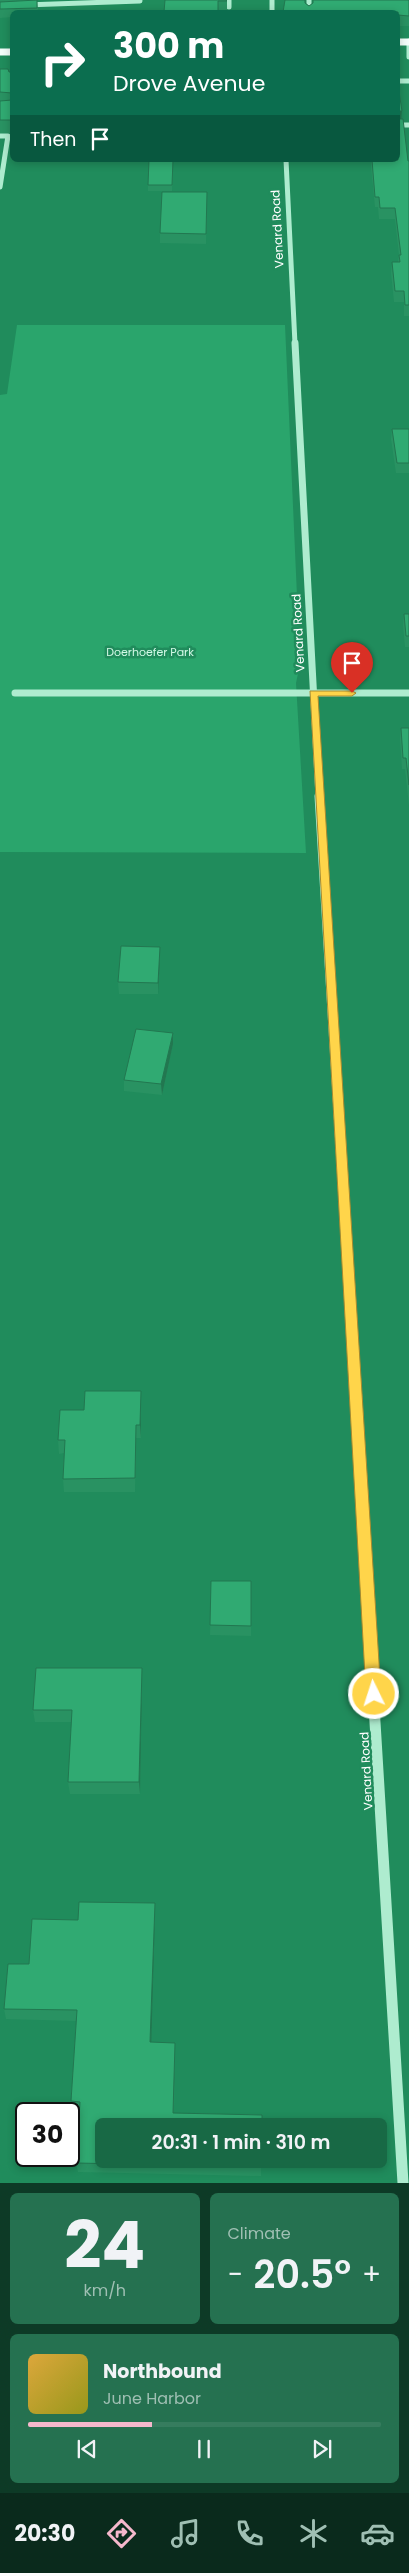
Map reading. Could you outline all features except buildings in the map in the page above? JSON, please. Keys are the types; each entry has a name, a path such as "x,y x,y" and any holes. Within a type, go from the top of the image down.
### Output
{"street":[{"path":"229,0 230,10"},
{"path":"19,6 140,3"},
{"path":"409,42 409,57"},
{"path":"0,136 8,136 2,158 0,187"},
{"name":"Venard Road","path":"286,162 313,693 403,2183"},
{"path":"15,693 409,694"}],"green space":[{"name":"Doerhoefer Park","path":"17,325 285,325 300,664 296,683 306,853 0,852 0,395 7,394"}],"route":[{"path":"352,693 313,693 374,1694"}]}
